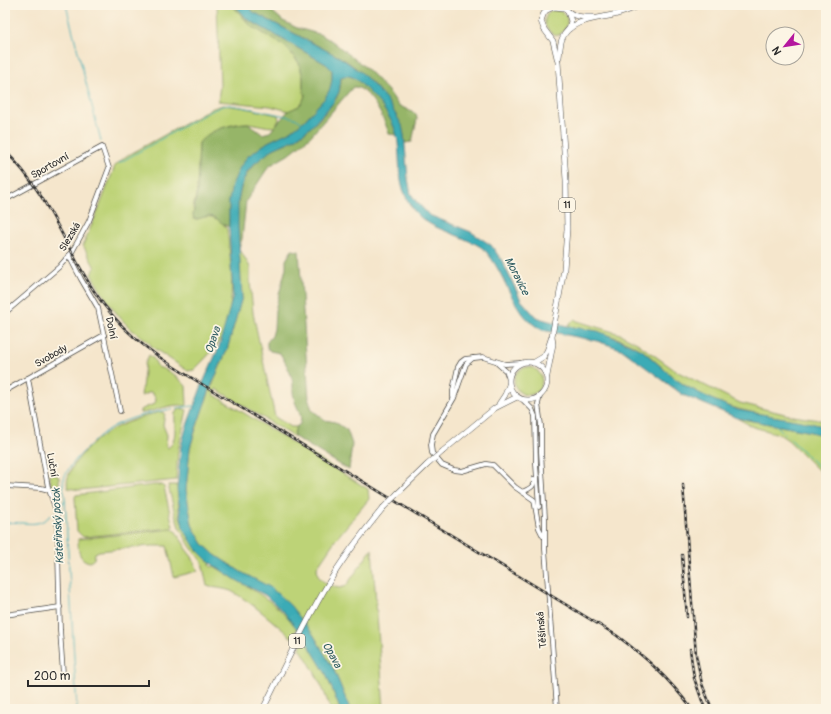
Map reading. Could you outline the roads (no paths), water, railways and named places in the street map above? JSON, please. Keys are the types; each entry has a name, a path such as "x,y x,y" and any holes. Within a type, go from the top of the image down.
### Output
{"main road":[{"path":"549,34 557,38 561,37 581,22 624,12 641,5"},
{"name":"11","path":"533,362 543,357 547,351 552,336 564,269 567,229 566,180 558,62 555,44 541,23 542,15 548,8 554,7 565,8 571,21 567,32 561,41 558,62"},
{"path":"565,8 573,15 581,17 606,17"},
{"name":"11","path":"547,376 553,344 552,336"},
{"path":"517,397 511,390 509,381 512,370 521,363 533,362 542,368 547,376"},
{"name":"Těšínská","path":"540,396 546,388 547,376"},
{"name":"11","path":"496,408 502,400 509,381"},
{"path":"523,400 532,400 540,396"},
{"name":"11","path":"263,709 309,617 334,574 355,543 383,508 426,465 504,402 517,397"},
{"name":"Těšínská","path":"517,397 523,400"}],"street":[{"name":"Sportovní","path":"5,200 102,147"},
{"name":"Slezská","path":"5,313 59,267 69,256 89,221 109,168 102,147"},
{"name":"Dolní","path":"69,256 98,308 120,411"},
{"name":"Svobody","path":"5,391 104,335"},
{"path":"521,363 509,364 483,357 473,358 466,364 454,398 433,434 431,441 432,449 437,460 446,468 458,471 483,465 493,465 514,487 532,498 536,503 539,528 543,536"},
{"path":"494,361 504,368 509,381"},
{"name":"Luční","path":"28,378 49,490 57,513 63,674"},
{"name":"Těšínská","path":"540,396 538,404 541,425 545,549 557,709"},
{"name":"Těšínská","path":"523,400 530,406 534,413 537,492 545,549"},
{"path":"522,492 531,487 535,482 533,438 535,432"},
{"path":"5,486 41,488 49,490"},
{"path":"522,492 543,492"},
{"path":"5,615 60,607"}],"water":[{"path":"235,5 247,5 253,12 341,58 362,73 387,100 402,125 411,194 429,215 471,232 491,245 502,261 521,300 535,316 567,326 598,331 642,350 674,378 711,399 738,410 807,422 826,427 826,436 737,418 683,395 621,349 597,341 542,330 532,323 517,306 501,274 484,249 425,221 411,207 403,190 397,135 391,120 376,99 357,80 348,76 341,77 339,92 333,103 310,128 295,139 273,149 254,164 247,172 241,187 238,201 238,227 242,297 227,350 210,389 190,448 186,490 192,525 203,544 215,555 241,572 270,587 290,605 313,634 334,670 350,709 340,709 326,674 305,639 283,611 265,595 236,580 209,562 196,549 183,528 177,490 181,446 186,428 202,385 219,347 233,296 229,227 229,201 232,185 240,167 247,157 268,142 291,131 304,121 325,98 330,89 332,80 332,70 326,64 247,19"}],"waterway":[{"path":"66,5 101,141"},
{"path":"119,163 205,114 222,106 230,105 253,109 295,118 303,123"},
{"name":"Kateřinský potok","path":"77,709 63,481 69,469 79,456 100,436 114,426 122,422 153,413 175,408 194,406"},
{"path":"776,425 826,474"},
{"name":"Kateřinský potok","path":"59,507 65,500"},
{"path":"5,523 37,523 48,518 54,512"}],"railway":[{"path":"5,151 20,167 43,200 83,273 104,305 124,328 147,348 187,375 616,635 657,669 692,709"},
{"path":"683,485 696,655 702,684 712,709"},
{"path":"682,555 687,617"},
{"path":"690,649 694,678 705,709"}],"water label":[{"name":"Moravice","path":"517,276"},
{"name":"Opava","path":"213,340"},
{"name":"Opava","path":"332,655"}]}
